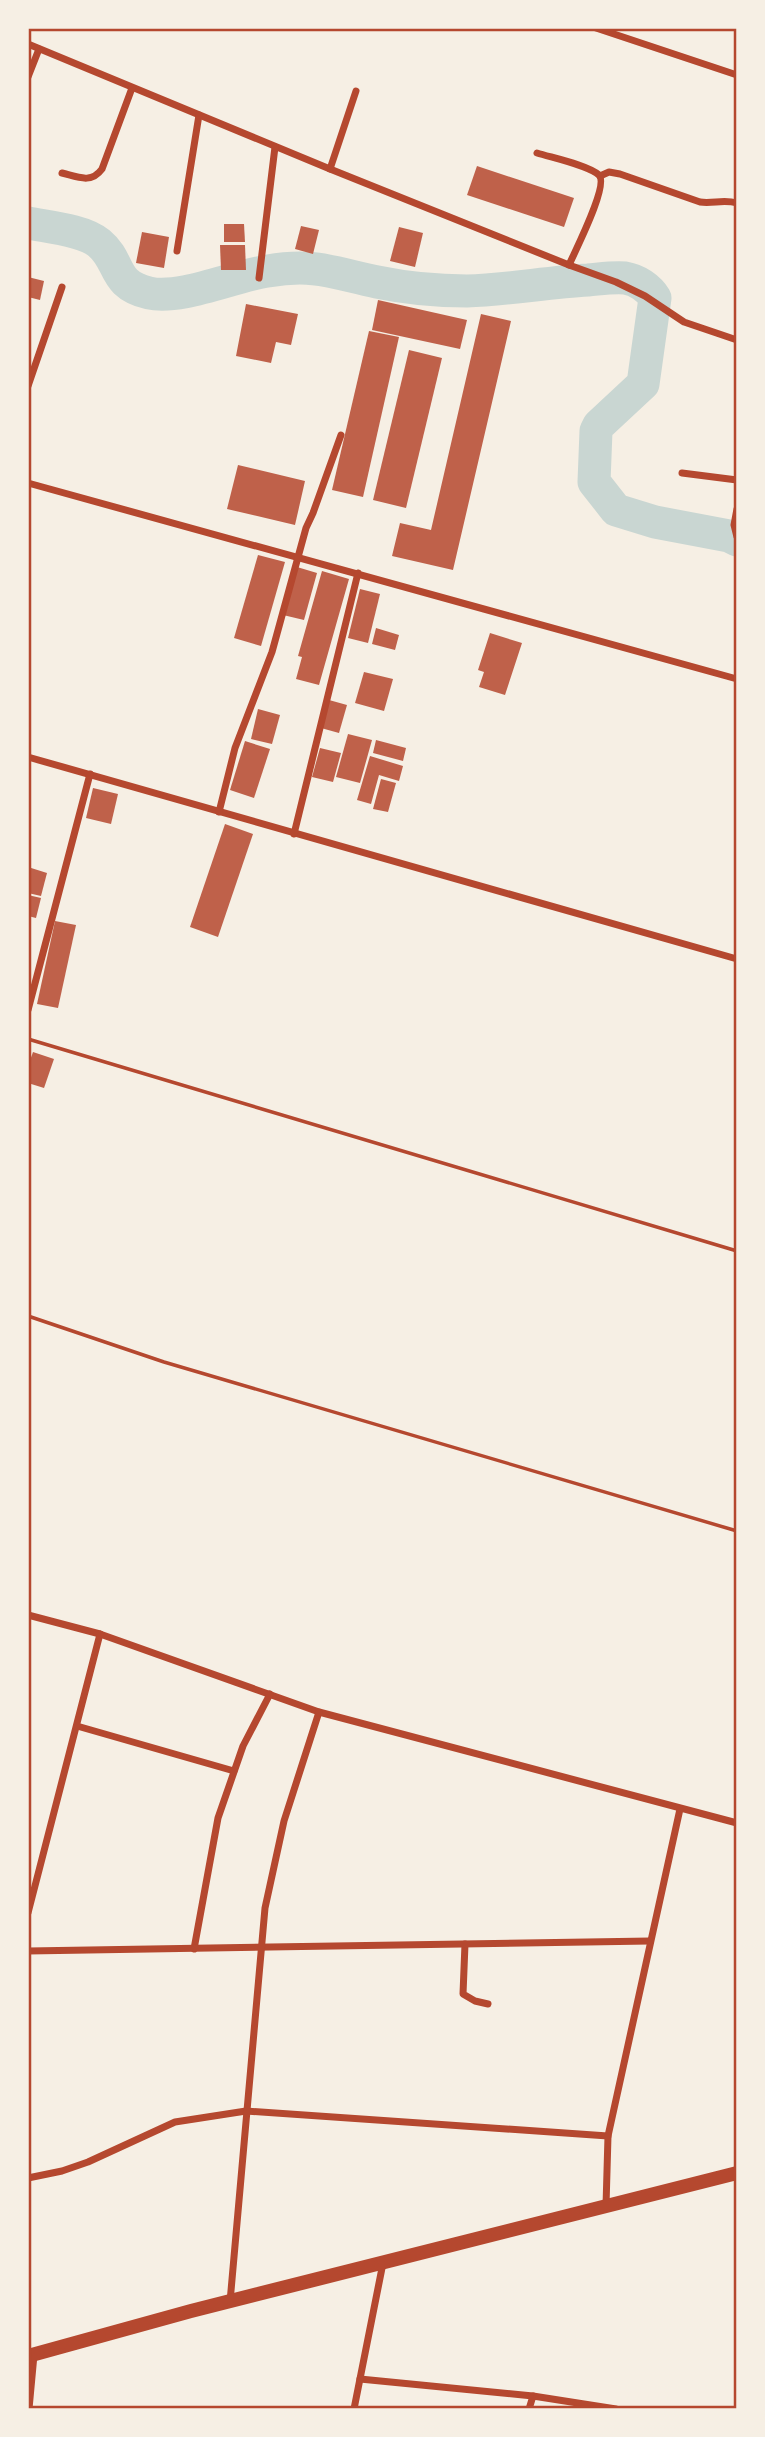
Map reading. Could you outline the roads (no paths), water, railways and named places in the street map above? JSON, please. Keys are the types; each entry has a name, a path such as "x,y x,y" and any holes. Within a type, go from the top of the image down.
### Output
{"main road":[{"path":"31,2355 737,2173"}],"street":[{"path":"596,28 737,75"},
{"path":"28,44 275,147 616,282 645,296 684,322 737,340"},
{"path":"28,78 39,49"},
{"path":"62,173 90,179 97,176 132,88"},
{"path":"330,169 356,90"},
{"path":"177,251 199,115"},
{"path":"259,278 275,147"},
{"path":"537,153 600,176"},
{"path":"600,176 609,172 620,174 706,203 725,199 737,203"},
{"path":"569,265 602,187 600,176"},
{"path":"28,386 62,287"},
{"path":"219,812 235,748 272,652 296,557 341,435"},
{"path":"682,473 737,480"},
{"path":"28,483 735,679"},
{"path":"737,509 734,525 737,537"},
{"path":"294,834 358,573"},
{"path":"28,757 737,959"},
{"path":"28,1010 90,775"},
{"path":"28,1615 100,1634 319,1712 737,1823"},
{"path":"28,1913 100,1634"},
{"path":"194,1949 218,1818 243,1746 270,1694"},
{"path":"230,2302 265,1908 284,1821 319,1712"},
{"path":"77,1726 234,1772"},
{"path":"606,2207 608,2136 680,1809"},
{"path":"28,1951 650,1941"},
{"path":"464,1944 463,1994 488,2004"},
{"path":"28,2178 88,2162 175,2122 246,2110 608,2136"},
{"path":"354,2409 383,2263"},
{"path":"29,2409 31,2355"},
{"path":"360,2379 533,2396 616,2409"},
{"path":"529,2409 533,2396"}],"waterway":[{"path":"28,223 84,235 99,243 128,284 149,293 176,293 268,271 299,268 324,270 399,286 467,291 611,278 634,281 646,288 655,298 643,384 599,425 596,431 594,482 616,510 655,522 729,536 737,540"}]}
